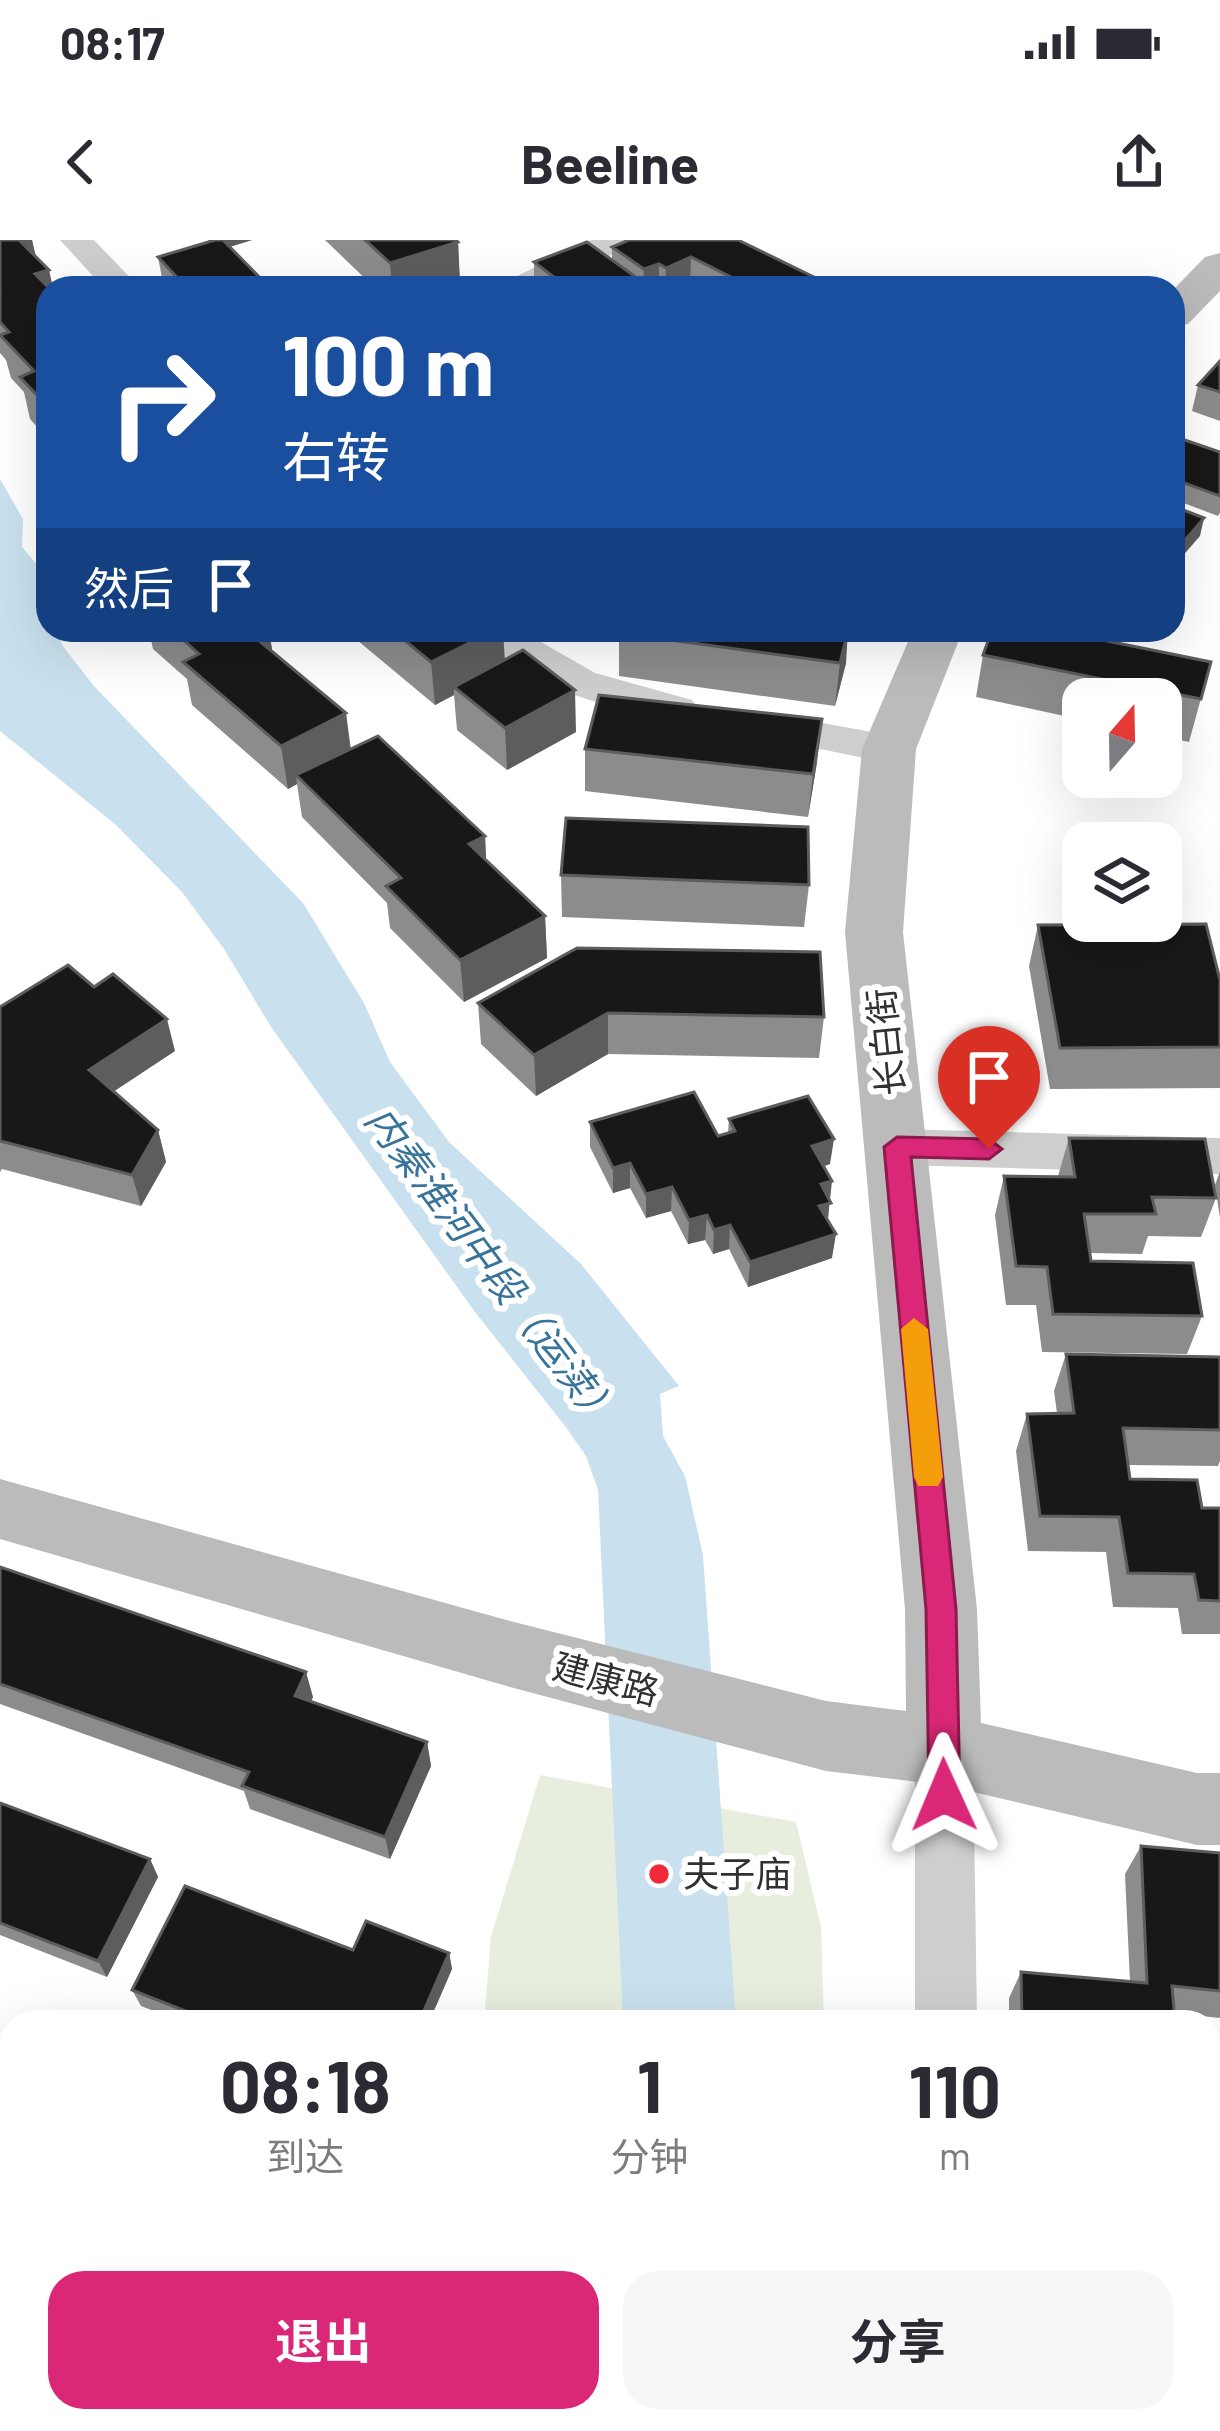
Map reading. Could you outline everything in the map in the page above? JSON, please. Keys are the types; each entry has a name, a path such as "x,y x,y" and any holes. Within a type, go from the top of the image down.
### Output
{"street":[{"path":"76,240 111,276"},
{"path":"543,276 616,240"},
{"path":"1185,302 1220,266"},
{"path":"509,642 529,660 603,694 889,749"},
{"name":"长白街","path":"933,642 889,749 874,932 941,1609 944,1750"},
{"path":"897,1147 1220,1156"},
{"name":"建康路","path":"0,1509 510,1654 826,1736 944,1750 1197,1809 1220,1809"},
{"path":"944,1750 946,2010"}],"green space":[{"name":"夫子庙","path":"540,1775 796,1822 821,1927 824,2010 485,2010 491,1937"}],"water":[{"name":"内秦淮河中段（运渎）","path":"0,479 23,519 22,547 36,564 36,642 61,642 93,685 303,903 364,1003 390,1062 449,1142 581,1264 679,1386 660,1394 663,1436 685,1476 703,1555 735,2010 622,2010 598,1490 586,1456 475,1312 271,1027 224,949 182,892 116,825 0,731"}],"building":[{"path":"0,240 19,240 49,270 35,274 36,394 20,377 34,371 0,335 9,332 0,322"},
{"path":"223,240 258,276 176,276 158,257"},
{"path":"365,240 456,240 458,242 390,263"},
{"path":"629,240 738,240 812,276 729,276 691,257 666,268 659,264 644,269 612,247"},
{"path":"587,242 634,276 552,276 534,262"},
{"path":"1220,361 1220,392 1198,385"},
{"path":"1185,440 1220,452 1220,496 1185,483"},
{"path":"1185,511 1204,518 1185,540"},
{"path":"186,642 261,642 346,713 281,746 183,662 199,654"},
{"path":"407,642 471,642 431,662"},
{"path":"685,642 845,642 840,663"},
{"path":"988,642 1112,642 1211,662 1201,699 1182,695 1182,678 1097,678 983,655"},
{"path":"523,650 575,690 505,728 454,687"},
{"path":"599,695 822,719 813,774 585,749"},
{"path":"378,736 485,836 469,844 545,916 460,960 386,886 401,878 296,775"},
{"path":"566,818 808,827 809,885 561,875"},
{"path":"1182,924 1206,924 1220,980 1220,1047 1060,1048 1038,925 1062,925 1062,942 1182,942"},
{"path":"577,948 820,952 824,1017 608,1013 534,1055 478,1003"},
{"path":"68,965 94,987 113,974 167,1019 89,1070 158,1130 132,1175 0,1141 0,1007"},
{"path":"694,1092 718,1136 735,1131 729,1119 808,1096 834,1139 812,1146 832,1181 821,1184 831,1203 819,1206 836,1234 750,1262 730,1225 714,1230 707,1215 689,1220 672,1187 646,1194 630,1163 613,1168 590,1122"},
{"path":"1069,1138 1205,1139 1216,1198 1152,1197 1156,1214 1084,1214 1091,1261 1193,1263 1202,1316 1053,1314 1047,1267 1016,1266 1004,1176 1075,1177"},
{"path":"1066,1354 1220,1357 1220,1430 1123,1428 1130,1479 1197,1480 1202,1508 1220,1508 1220,1601 1199,1600 1194,1574 1128,1573 1119,1517 1040,1516 1027,1414 1074,1413"},
{"path":"0,1567 306,1672 295,1696 427,1742 385,1837 242,1786 249,1772 0,1684"},
{"path":"0,1803 150,1859 98,1961 0,1923"},
{"path":"1141,1846 1220,1853 1220,1991 1172,1986 1174,2010 1022,2010 1021,1972 1147,1983"},
{"path":"185,1886 353,1950 366,1921 449,1953 424,2010 183,2010 132,1990"}],"slow traffic":[{"path":"914,1329 928,1477"}],"place":[{"name":"夫子庙","path":"659,1874"}],"route":[{"path":"944,1795 941,1609 897,1147 989,1149"}]}
